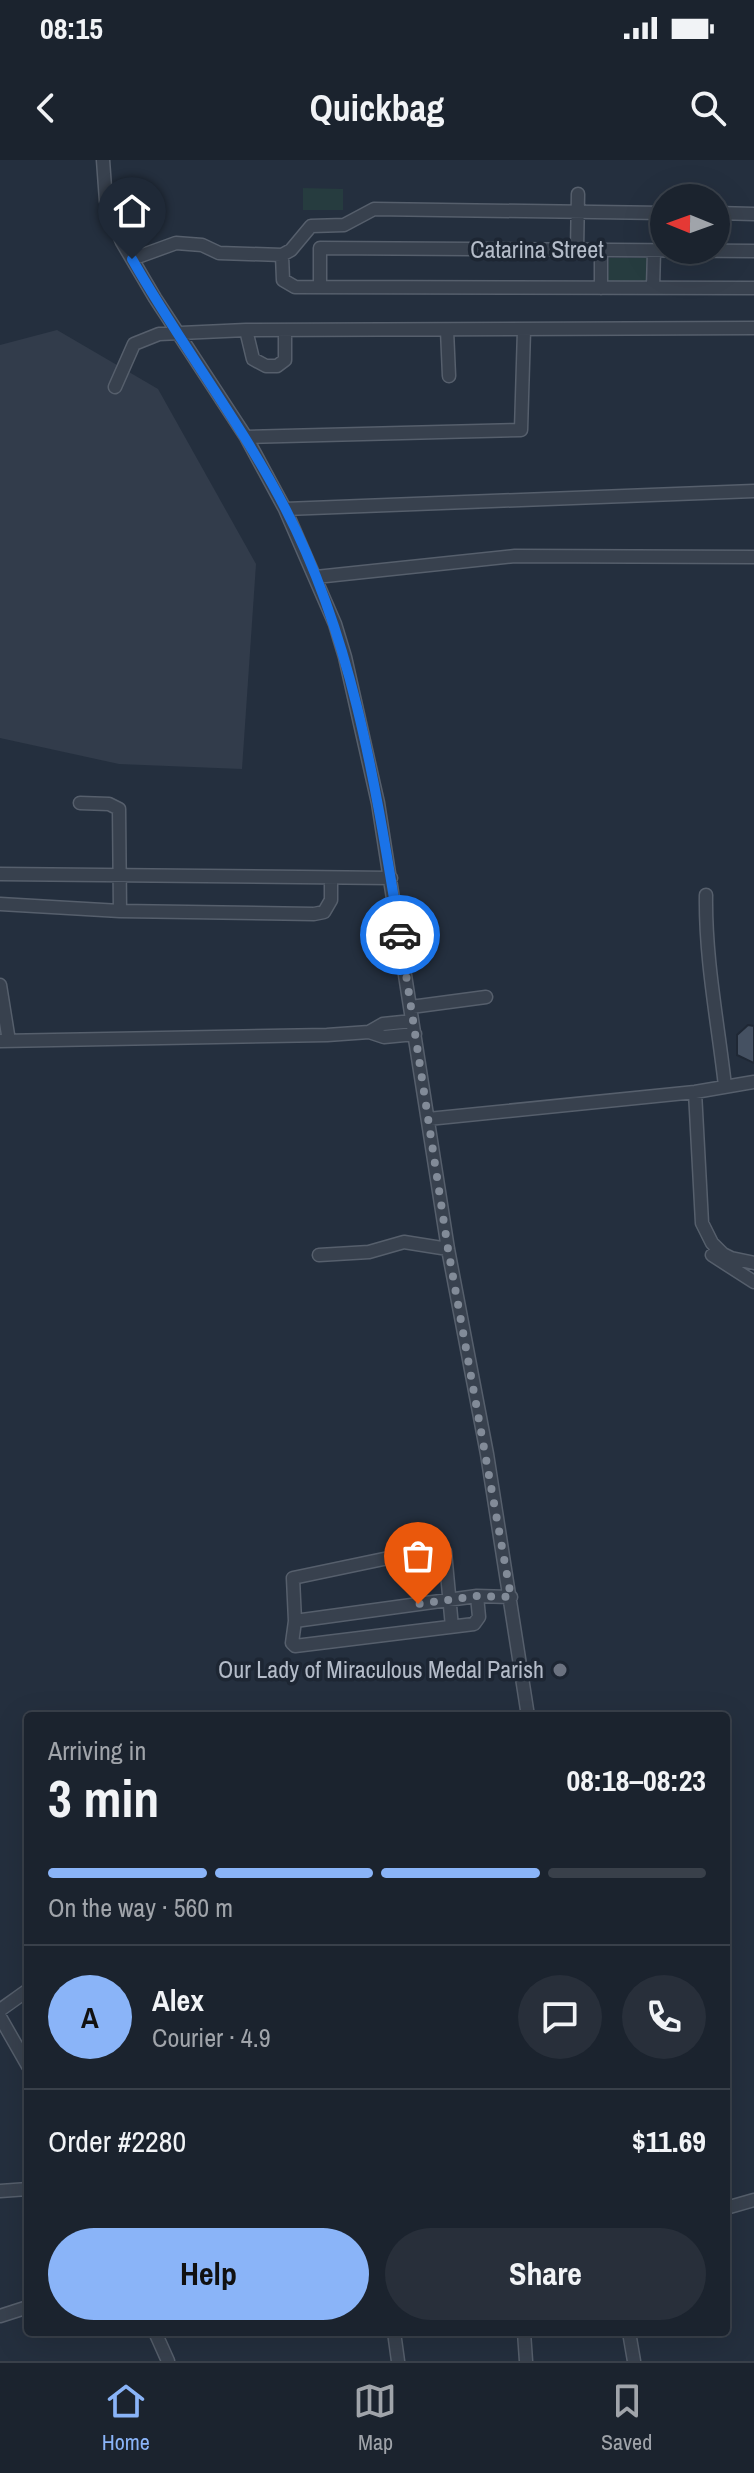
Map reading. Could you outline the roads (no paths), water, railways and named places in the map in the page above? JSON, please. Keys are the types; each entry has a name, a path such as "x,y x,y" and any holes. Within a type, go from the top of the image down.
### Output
{"street":[{"path":"103,160 106,201 122,242 246,437 285,509 335,624 363,731 391,878 448,1249 511,1597 527,1712"},
{"path":"577,250 578,194"},
{"path":"132,259 176,243 202,245 216,253 282,255 291,250 311,226 344,225 374,209 650,213"},
{"path":"730,213 754,214"},
{"name":"Catarina Street","path":"320,287 320,248 650,251"},
{"path":"601,250 601,288"},
{"name":"Catarina Street","path":"730,251 754,251"},
{"path":"282,255 282,275 287,284 320,287 754,288"},
{"path":"653,288 654,264"},
{"path":"115,387 134,344 159,334 246,330 754,328"},
{"path":"246,330 253,359 266,366 277,366 285,360 285,330"},
{"path":"447,330 449,376"},
{"path":"246,437 521,430 524,330"},
{"path":"285,509 754,491"},
{"path":"316,577 515,556 754,557"},
{"path":"80,803 109,804 119,809 120,911"},
{"path":"0,874 391,878"},
{"path":"0,904 262,915 324,912 331,900 331,879"},
{"path":"706,895 705,944 713,983 725,1086"},
{"path":"0,985 4,1041 226,1038 369,1032 383,1024 414,1028"},
{"path":"411,1007 486,997"},
{"path":"428,1119 695,1092 754,1082"},
{"path":"695,1092 702,1223 712,1243 723,1254 754,1263"},
{"path":"319,1255 369,1252 404,1242 448,1249"},
{"path":"712,1255 754,1282"},
{"path":"452,1627 445,1552 439,1547 296,1575 293,1580 295,1621 292,1643 295,1646 452,1627 478,1622 477,1596"},
{"path":"295,1621 477,1596 511,1597"},
{"path":"0,2010 24,1993"},
{"path":"0,2017 24,2059"},
{"path":"0,2191 24,2189"},
{"path":"730,2207 754,2200"},
{"path":"0,2316 24,2308"},
{"path":"157,2336 168,2361"},
{"path":"395,2336 398,2361"},
{"path":"524,2336 526,2361"},
{"path":"630,2336 634,2361"}],"place":[{"name":"Our Lady of Miraculous Medal Parish","path":"560,1670"}]}
